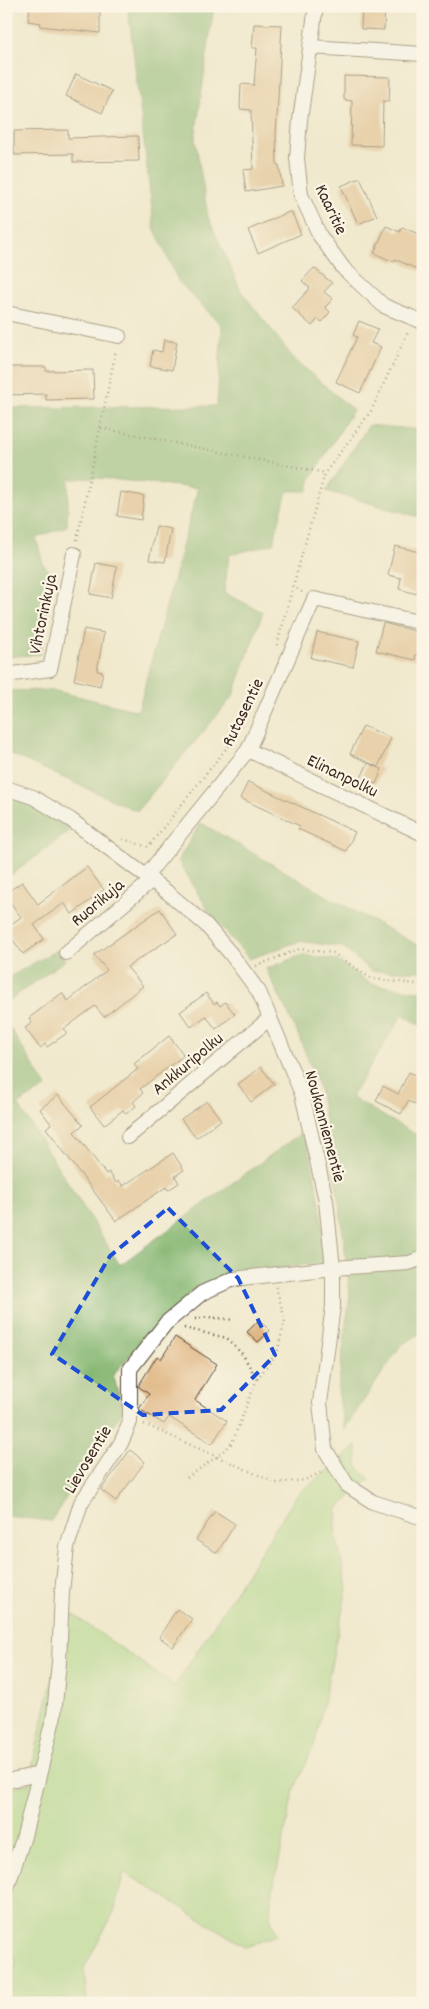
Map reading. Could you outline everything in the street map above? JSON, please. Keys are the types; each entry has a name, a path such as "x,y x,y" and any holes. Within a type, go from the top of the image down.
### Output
{"street":[{"name":"Kaaritie","path":"316,6 297,158 301,195 320,236 344,269 384,306 418,321"},
{"path":"310,47 423,54"},
{"path":"6,313 119,336"},
{"name":"Vihtorinkuja","path":"6,675 50,669 74,554"},
{"path":"314,599 423,623"},
{"name":"Rutasentie","path":"149,878 248,750 314,599"},
{"name":"Elinanpolku","path":"248,750 423,834"},
{"name":"Noukanniementie","path":"6,788 33,797 71,820 149,878 206,925 259,992 302,1094 326,1201 333,1268 332,1306 320,1403 325,1449 346,1485 373,1502 423,1518"},
{"name":"Ruorikuja","path":"66,953 149,878"},
{"name":"Ankkuripolku","path":"128,1137 270,1018"},
{"name":"Lievosentie","path":"6,1891 24,1836 54,1715 59,1662 62,1592 67,1547 81,1503 121,1444 130,1422 130,1369 166,1323 202,1293 233,1279 333,1268 409,1263 423,1258"},
{"path":"6,1781 39,1774"}],"path":[{"path":"275,651 325,474 371,411 418,321"},
{"path":"74,554 119,336"},
{"path":"101,428 325,474"},
{"path":"293,586 314,599"},
{"path":"121,839 148,847 233,740 246,716"},
{"path":"243,971 300,949 334,953 372,978 416,984 423,982"},
{"path":"185,1479 232,1444 257,1380 277,1353 284,1320 272,1275"},
{"path":"191,1320 208,1317 234,1320"},
{"path":"166,1323 227,1338 243,1355 257,1380"},
{"path":"130,1422 148,1424 276,1483 305,1480 335,1466"}],"highlighted area":[{"path":"168,1208 238,1278 275,1355 221,1410 143,1415 52,1354 110,1256"}],"green space":[{"path":"128,6 214,6 195,138 208,217 241,291 294,359 353,410 311,478 308,491 287,491 273,544 229,555 224,593 263,612 233,696 137,811 6,752 6,691 52,690 138,711 198,488 99,478 69,479 67,526 36,538 43,564 54,575 40,654 6,657 6,408 217,406 222,326 178,281 154,227"},
{"path":"240,6 308,6 308,10"},
{"path":"369,425 423,430 423,518 326,491"},
{"path":"6,795 41,808 71,830 6,879"},
{"path":"201,823 334,900 423,948 423,971 371,971 342,947 300,941 249,959 210,913 178,860"},
{"path":"57,950 65,960 6,1003 6,979"},
{"path":"302,955 336,960 371,984 417,991 423,989 423,1027 403,1014 351,1097 423,1139 423,1332 401,1345 344,1430 338,1390 350,1294 339,1200 319,1088 298,1034 266,969"},
{"path":"6,1022 47,1087 18,1104 120,1265 305,1130 320,1203 327,1262 231,1275 161,1319 113,1375 123,1410 51,1521 6,1516"},
{"path":"357,1446 357,1466 370,1479 338,1508 335,1530 347,1588 315,1743 294,1790 271,1898 270,1916 277,1935 246,1947 124,1872 114,1912 84,1968 87,2003 8,2003 16,1962 6,1943 6,1787 28,1784 68,1611 175,1686 297,1495"}],"building":[{"path":"30,6 59,6 100,12 100,33 40,26 41,23 28,21"},
{"path":"362,6 385,6 384,30 361,29"},
{"path":"254,24 282,25 276,135 277,165 279,165 282,186 246,192 243,170 253,169 251,110 240,109 241,84 254,85 257,48 252,48"},
{"path":"76,74 112,91 102,113 66,96"},
{"path":"344,76 390,77 389,101 383,101 382,146 351,145 352,101 344,100"},
{"path":"68,130 68,138 138,136 139,161 73,162 73,154 14,155 14,131"},
{"path":"360,178 377,216 358,224 341,186"},
{"path":"291,211 301,234 258,253 248,230"},
{"path":"386,226 400,232 402,227 423,236 423,272 395,259 394,262 374,253"},
{"path":"314,268 332,283 324,292 333,299 325,307 330,312 322,322 318,319 312,326 292,308 310,288 302,281"},
{"path":"359,321 378,329 371,343 381,347 360,393 336,382 357,337 353,335"},
{"path":"164,340 177,342 172,370 150,366 153,350 162,352"},
{"path":"6,367 46,367 46,371 93,370 94,399 46,400 46,394 6,395"},
{"path":"121,492 144,496 141,520 117,516"},
{"path":"156,526 171,529 165,562 149,560"},
{"path":"395,546 423,553 423,582 420,582 417,594 399,589 401,578 388,575"},
{"path":"96,563 117,567 111,598 90,594"},
{"path":"383,623 423,633 423,655 416,654 415,660 376,651"},
{"path":"84,629 104,633 97,671 103,672 100,686 74,680"},
{"path":"317,632 359,641 353,667 311,658"},
{"path":"363,726 391,738 378,767 350,754"},
{"path":"368,763 382,769 376,784 361,778"},
{"path":"248,782 355,832 346,851 298,829 300,826 240,798"},
{"path":"87,867 104,890 72,914 64,903 34,925 44,939 23,954 6,930 6,928 21,917 6,897 6,893 22,882 38,904"},
{"path":"160,909 177,934 127,967 143,986 104,1017 95,1006 64,1029 67,1033 47,1047 45,1044 40,1048 25,1028 32,1023 29,1018 62,993 68,1001 107,970 94,955"},
{"path":"206,993 214,1004 217,1002 220,1006 225,1002 235,1014 216,1029 206,1016 191,1027 180,1012"},
{"path":"169,1036 184,1055 140,1089 143,1093 133,1102 136,1106 126,1114 123,1110 104,1125 90,1107 138,1069 134,1064"},
{"path":"261,1067 274,1084 251,1102 238,1084"},
{"path":"409,1072 423,1079 423,1093 417,1105 408,1101 401,1114 376,1101 383,1086 398,1094"},
{"path":"58,1095 83,1125 74,1132 106,1174 109,1172 116,1183 119,1181 123,1186 173,1153 184,1170 175,1176 179,1183 168,1190 166,1187 116,1221 46,1128 51,1124 40,1109"},
{"path":"207,1101 221,1120 196,1138 181,1119"},
{"path":"259,1320 270,1331 258,1342 247,1332"},
{"path":"175,1337 217,1364 195,1400 227,1421 212,1444 169,1417 164,1424 139,1409 149,1394 139,1385 157,1356 161,1359"},
{"path":"130,1450 145,1462 116,1501 101,1490"},
{"path":"215,1511 235,1524 217,1553 196,1540"},
{"path":"177,1609 192,1619 173,1647 159,1637"}]}
